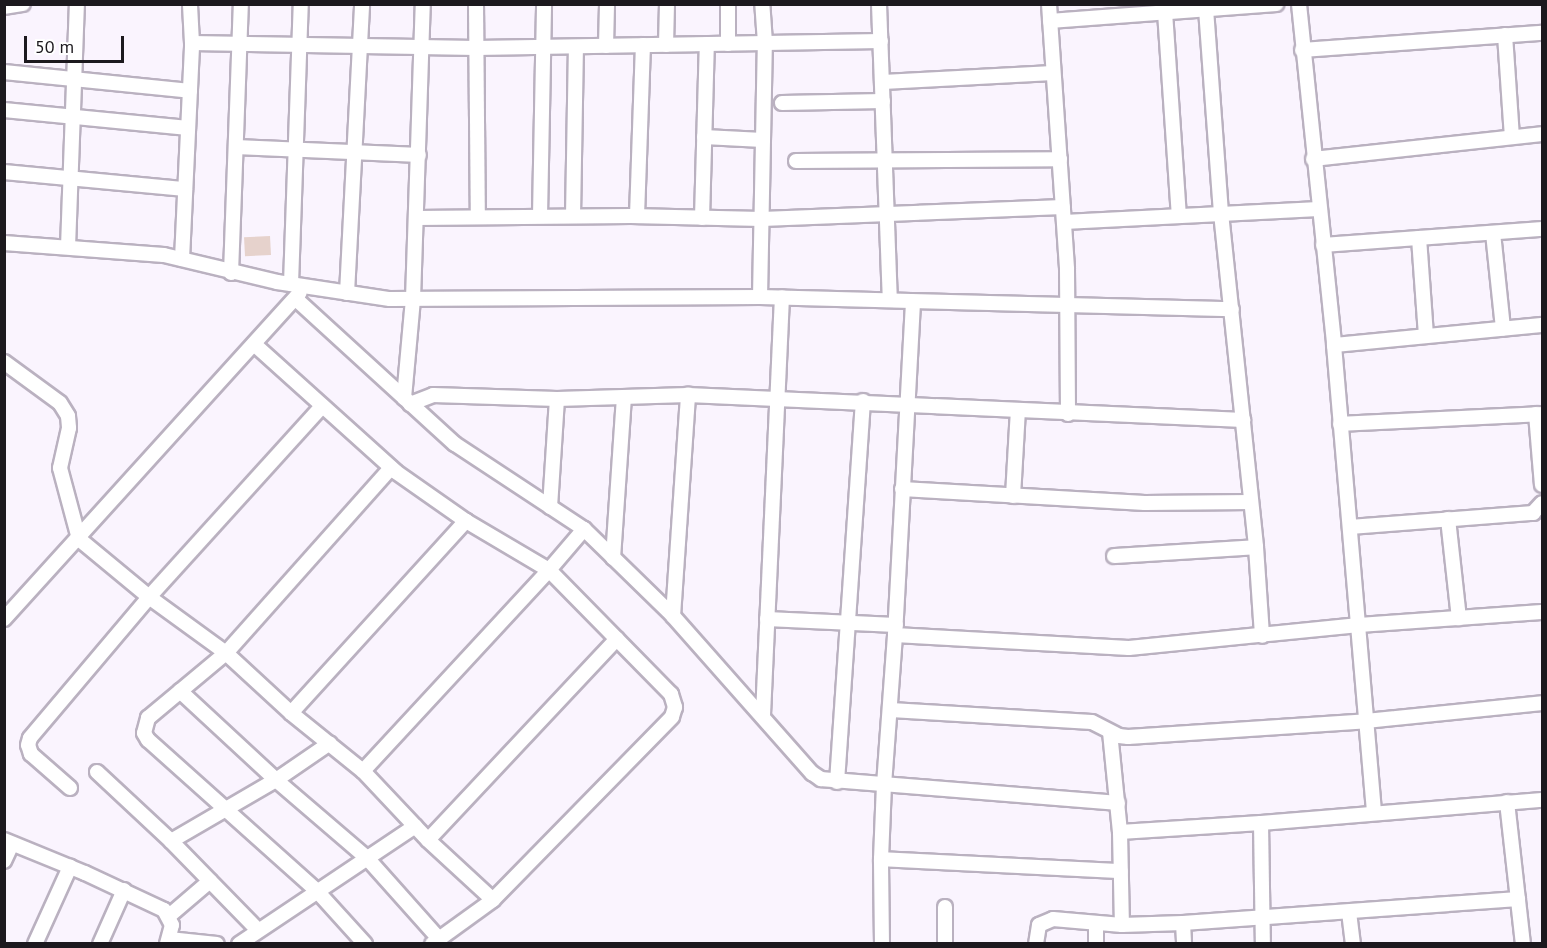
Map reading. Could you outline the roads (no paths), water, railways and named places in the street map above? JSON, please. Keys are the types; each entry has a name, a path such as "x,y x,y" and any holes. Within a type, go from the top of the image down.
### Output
{"street":[{"path":"4,7 23,4"},
{"path":"68,247 72,178 73,79 78,4"},
{"path":"182,259 192,43 190,4"},
{"path":"231,273 241,4"},
{"path":"4,619 296,299 298,285 297,148 301,45 300,4"},
{"path":"347,293 362,4"},
{"path":"407,401 419,155 423,4"},
{"path":"476,4 478,216"},
{"path":"540,216 544,4"},
{"path":"606,46 607,4"},
{"path":"666,45 667,4"},
{"path":"728,44 729,4"},
{"path":"760,297 765,43 762,4"},
{"path":"879,4 890,299"},
{"path":"1049,4 1064,222 1068,414"},
{"path":"1050,21 1276,4"},
{"path":"1299,4 1318,209 1334,345 1374,812"},
{"path":"1206,9 1221,213 1256,548 1262,636"},
{"path":"1165,12 1179,215"},
{"path":"1302,50 1542,33"},
{"path":"1505,35 1512,137"},
{"path":"192,43 476,48 881,42"},
{"path":"702,218 707,44"},
{"path":"637,216 643,45"},
{"path":"573,216 576,47"},
{"path":"4,72 190,91"},
{"path":"883,82 1053,73"},
{"path":"782,103 883,100"},
{"path":"4,110 188,128"},
{"path":"1313,159 1542,134"},
{"path":"704,137 763,140"},
{"path":"237,147 354,150 419,155"},
{"path":"796,161 1060,159"},
{"path":"4,172 185,189"},
{"path":"416,218 637,216 762,219 888,216 1063,207"},
{"path":"1064,222 1318,209"},
{"path":"1323,245 1542,229"},
{"path":"1493,232 1503,328"},
{"path":"1419,238 1426,335"},
{"path":"4,243 164,255 231,273 390,299 782,297 1232,309"},
{"path":"763,715 782,297"},
{"path":"296,299 455,444 584,529 673,616 812,773 821,779 1118,803"},
{"path":"882,944 881,859 884,784 896,630 913,301"},
{"path":"1334,345 1542,325"},
{"path":"180,691 276,780 367,858 436,942 493,900 672,717 675,707 671,694 549,570 466,521 391,468 254,344"},
{"path":"4,362 60,403 68,416 69,428 60,468 79,539 149,597 226,653 291,713 363,771 428,840 493,900"},
{"path":"407,401 433,395 557,399 688,395 863,401 1068,414 1243,420"},
{"path":"673,616 688,395"},
{"path":"613,558 624,397"},
{"path":"550,507 557,399"},
{"path":"837,782 846,623 863,401"},
{"path":"70,788 31,754 28,745 30,738 149,597 322,406"},
{"path":"1013,496 1018,411"},
{"path":"1341,424 1539,414 1542,484"},
{"path":"365,944 316,890 148,741 144,733 148,718 226,653 391,468"},
{"path":"902,489 1145,503 1251,502"},
{"path":"1350,527 1533,513 1542,503"},
{"path":"1448,519 1459,618"},
{"path":"291,713 466,521"},
{"path":"363,771 549,570 584,529"},
{"path":"1114,556 1256,548"},
{"path":"768,619 846,623 896,630 1129,648 1359,625 1542,612"},
{"path":"428,840 617,639"},
{"path":"891,710 1092,722 1110,732 1128,737 1366,720 1542,703"},
{"path":"1110,732 1120,832 1122,925"},
{"path":"171,841 276,780 330,743"},
{"path":"97,772 171,841 258,930"},
{"path":"1120,832 1261,824 1374,812 1542,800"},
{"path":"1508,802 1523,944"},
{"path":"1261,824 1263,944"},
{"path":"239,944 316,890 415,826"},
{"path":"4,861 8,842 124,890 164,910 170,916 172,925 168,941 217,944"},
{"path":"881,859 1120,871"},
{"path":"35,944 70,867"},
{"path":"170,916 210,881"},
{"path":"100,944 124,890"},
{"path":"1036,944 1036,932 1044,921 1122,925 1184,923 1518,899"},
{"path":"945,908 945,944"},
{"path":"1349,912 1353,944"},
{"path":"1096,923 1096,944"},
{"path":"1184,923 1184,944"}]}
